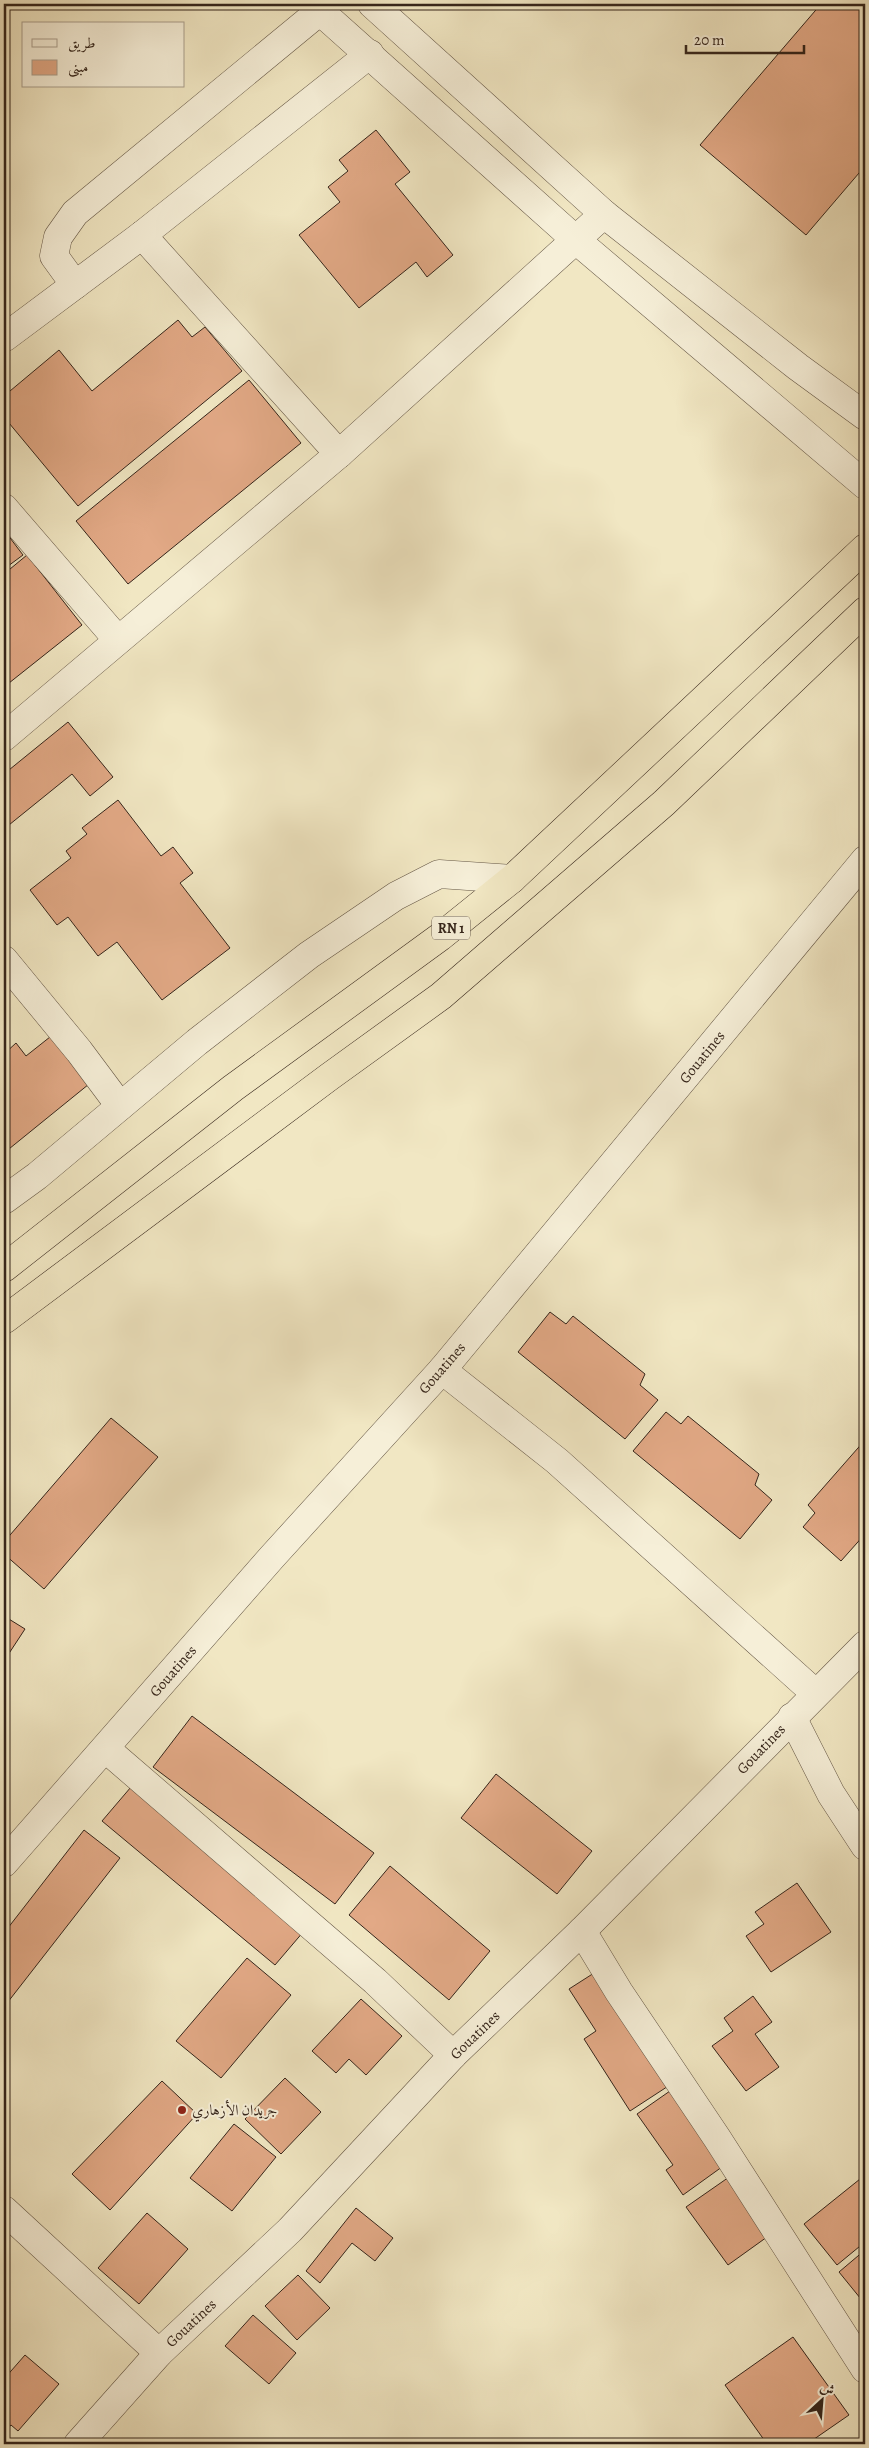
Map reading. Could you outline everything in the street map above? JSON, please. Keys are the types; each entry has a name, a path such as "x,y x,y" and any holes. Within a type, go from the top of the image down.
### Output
{"highway":[{"name":"RN 1","path":"4,1268 233,1088 440,936 512,879 865,548"},
{"path":"4,1320 321,1082 442,996 664,803 865,611"}],"street":[{"path":"372,4 604,214 798,367 865,416"},
{"path":"75,285 54,256 58,237 75,213 316,7 576,240 865,484"},
{"path":"4,338 142,235 370,54"},
{"path":"4,737 339,454 604,214"},
{"path":"142,235 339,454"},
{"path":"4,508 118,640"},
{"name":"Gouatines","path":"4,1863 106,1749 272,1557 442,1370 865,860"},
{"path":"4,1200 37,1176 197,1042 309,955 396,896 439,874 512,879"},
{"path":"7,973 79,1052 120,1106"},
{"path":"442,1370 557,1461 815,1694"},
{"name":"Gouatines","path":"78,2444 158,2353 290,2230 453,2055 582,1931 865,1644"},
{"name":"Gouatines","path":"792,1717 831,1794 865,1846"},
{"path":"106,1749 375,1981 453,2055"},
{"path":"582,1931 619,1992 865,2369"},
{"name":"Gouatines","path":"4,2210 158,2353"}],"building":[{"path":"821,4 865,4 865,166 806,235 700,145"},
{"path":"376,130 410,172 395,184 453,255 427,277 416,262 359,308 299,235 340,202 328,187 348,171 339,160"},
{"path":"178,320 192,337 205,327 242,371 78,506 4,417 4,396 59,350 92,391"},
{"path":"249,380 301,443 128,584 76,521"},
{"path":"4,530 23,555 4,569"},
{"path":"27,555 82,625 4,687 4,574"},
{"path":"68,722 113,777 90,796 72,774 4,829 4,774"},
{"path":"118,800 161,856 173,847 193,873 180,883 230,948 162,1000 117,942 98,956 68,917 57,925 30,890 71,858 66,851 87,834 82,828"},
{"path":"55,1033 94,1080 4,1153 4,1054 16,1043 26,1056"},
{"path":"550,1312 566,1324 573,1316 645,1374 640,1385 658,1400 625,1439 518,1352"},
{"path":"666,1412 681,1424 688,1416 759,1474 755,1485 772,1500 740,1539 633,1451"},
{"path":"111,1418 158,1457 44,1589 4,1554 4,1542"},
{"path":"865,1440 865,1534 841,1561 803,1527 815,1513 808,1505"},
{"path":"4,1616 25,1629 4,1661"},
{"path":"192,1716 374,1853 335,1904 153,1767"},
{"path":"496,1774 592,1851 557,1894 461,1818"},
{"path":"131,1787 304,1931 275,1965 102,1821"},
{"path":"84,1830 120,1858 4,2007 4,1933"},
{"path":"390,1866 490,1951 449,2000 349,1915"},
{"path":"797,1883 831,1932 771,1972 746,1936 764,1924 755,1912"},
{"path":"247,1958 291,1995 221,2078 176,2041"},
{"path":"605,1966 676,2081 630,2111 584,2039 596,2031 569,1989"},
{"path":"753,1996 772,2022 755,2034 779,2067 746,2091 712,2046 733,2031 724,2018"},
{"path":"361,1999 402,2036 366,2075 349,2059 336,2073 312,2051"},
{"path":"285,2078 321,2112 281,2154 245,2119"},
{"path":"162,2081 197,2114 110,2210 72,2174"},
{"path":"680,2084 733,2159 683,2195 666,2170 673,2165 637,2114"},
{"path":"234,2124 276,2157 232,2211 190,2178"},
{"path":"732,2175 774,2232 728,2265 686,2207"},
{"path":"865,2175 865,2242 837,2265 804,2224"},
{"path":"356,2208 393,2238 375,2261 352,2243 320,2283 306,2271"},
{"path":"147,2213 188,2249 139,2304 98,2268"},
{"path":"865,2250 865,2304 839,2272"},
{"path":"298,2275 330,2308 297,2340 265,2306"},
{"path":"253,2315 296,2353 269,2384 225,2346"},
{"path":"793,2337 849,2415 807,2444 767,2444 725,2385"},
{"path":"25,2355 59,2384 18,2431 11,2425 4,2433 4,2379"}],"place":[{"name":"جريدان الأزهاري","path":"182,2110"}]}
